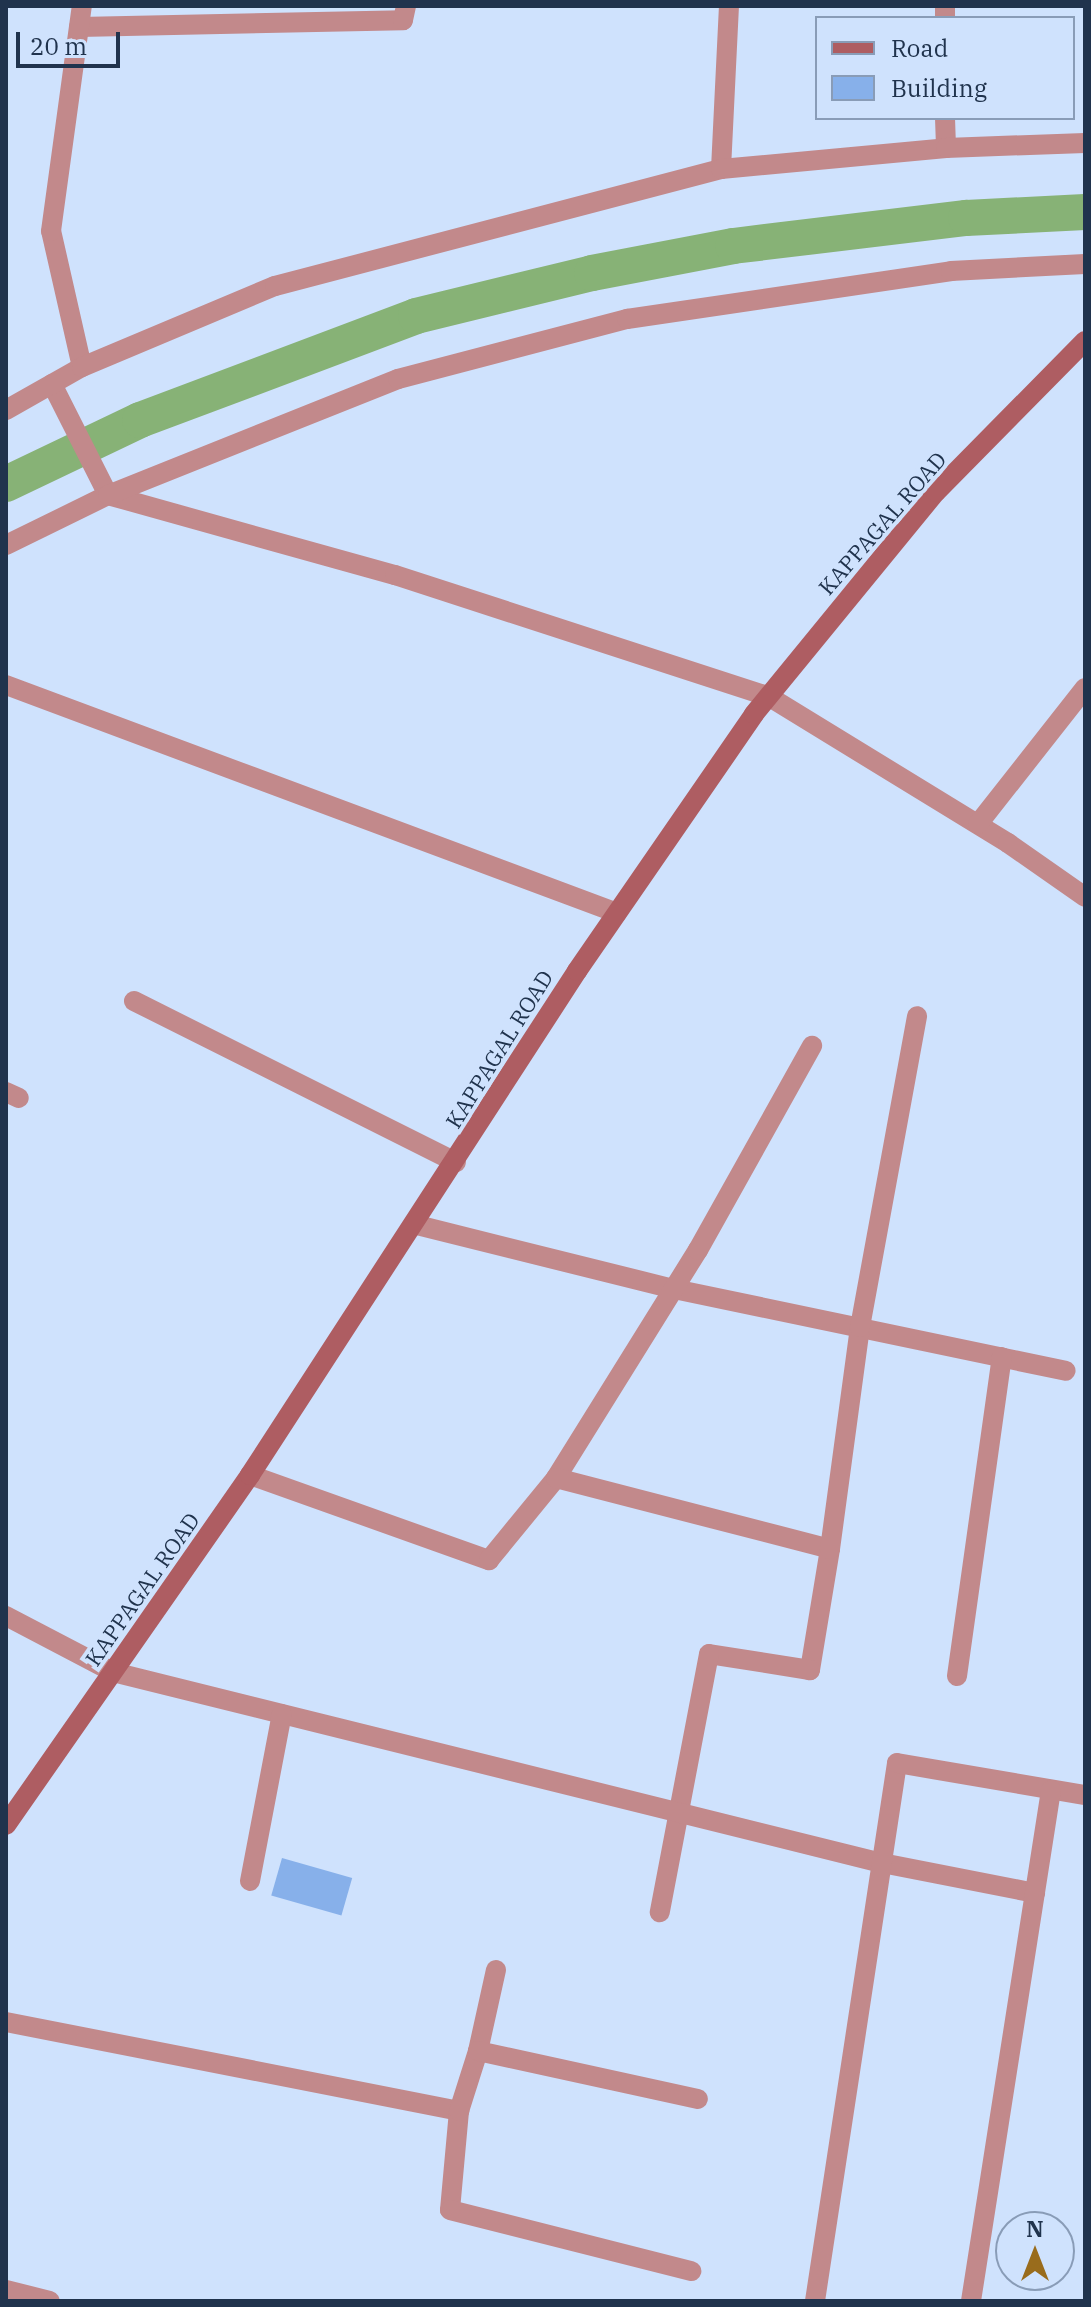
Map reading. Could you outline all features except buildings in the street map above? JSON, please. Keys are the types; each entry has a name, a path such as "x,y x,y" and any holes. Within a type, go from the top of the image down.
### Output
{"main road":[{"name":"KAPPAGAL ROAD","path":"6,1825 250,1475 417,1225 617,913 768,696 936,492 1085,341"}],"street":[{"path":"82,6 51,231 82,367"},
{"path":"79,27 403,20 406,6"},
{"path":"721,169 729,6"},
{"path":"945,120 946,148"},
{"path":"6,410 82,367 275,286 721,169 946,148 1085,143"},
{"path":"6,545 108,495 398,379 627,319 951,271 1085,264"},
{"path":"52,384 108,495 395,575 768,696 978,824 1085,897"},
{"path":"6,685 617,913"},
{"path":"978,824 1085,688"},
{"path":"134,1001 456,1162"},
{"path":"660,1912 675,1812 709,1654 810,1670 860,1327 917,1016"},
{"path":"250,1475 489,1560 556,1478 674,1289 812,1046"},
{"path":"417,1225 674,1289 1066,1371"},
{"path":"957,1676 1002,1357"},
{"path":"556,1478 830,1549"},
{"path":"6,1616 113,1672 882,1863 1035,1893"},
{"path":"250,1881 282,1714"},
{"path":"815,2301 897,1763 1085,1795"},
{"path":"971,2301 1051,1790"},
{"path":"496,1970 478,2051 459,2111 450,2210 691,2271"},
{"path":"6,2022 459,2111"},
{"path":"478,2051 698,2099"},
{"path":"6,2290 50,2301"}],"waterway":[{"path":"6,484 140,420 416,316 592,273 733,246 966,218 1085,212"}]}
